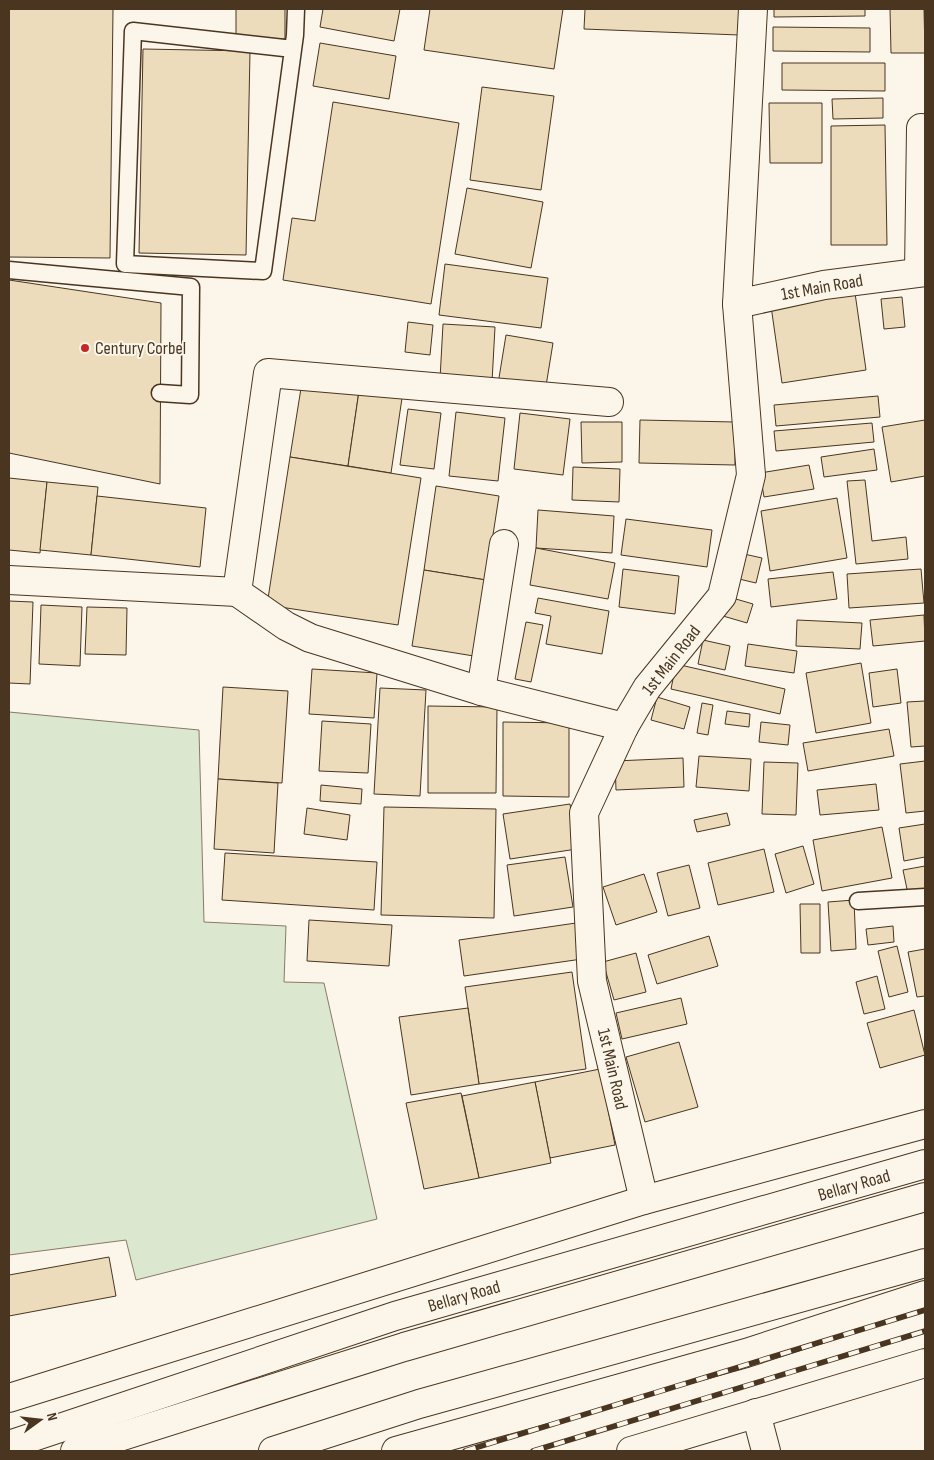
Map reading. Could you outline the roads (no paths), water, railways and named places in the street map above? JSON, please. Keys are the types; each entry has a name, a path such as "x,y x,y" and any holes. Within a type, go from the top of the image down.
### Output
{"main road":[{"path":"737,304 753,9"},
{"path":"921,128 922,272"},
{"name":"1st Main Road","path":"644,1200 592,982 584,813 624,727 647,688 722,596 751,475 737,304 824,285 922,272"},
{"path":"237,592 268,372 608,402"},
{"path":"481,691 504,544"},
{"path":"9,580 237,592 286,626 310,638 481,691 624,727"},
{"path":"9,1398 644,1200 925,1124"},
{"name":"Bellary Road","path":"9,1445 395,1316 925,1164"},
{"name":"Bellary Road","path":"75,1451 404,1347 925,1197"},
{"path":"273,1451 419,1404 925,1263"},
{"path":"396,1451 746,1353 925,1295"},
{"path":"631,1451 925,1363"},
{"path":"756,1413 766,1451"}],"lane":[{"path":"293,49 133,31 125,264 263,271 293,49 296,9"},
{"path":"9,270 190,287 190,395 160,393"},
{"path":"858,901 925,897"}],"railway":[{"path":"465,1451 925,1310"},
{"path":"533,1451 925,1331"}],"place":[{"name":"Century Corbel","path":"85,348"}]}
